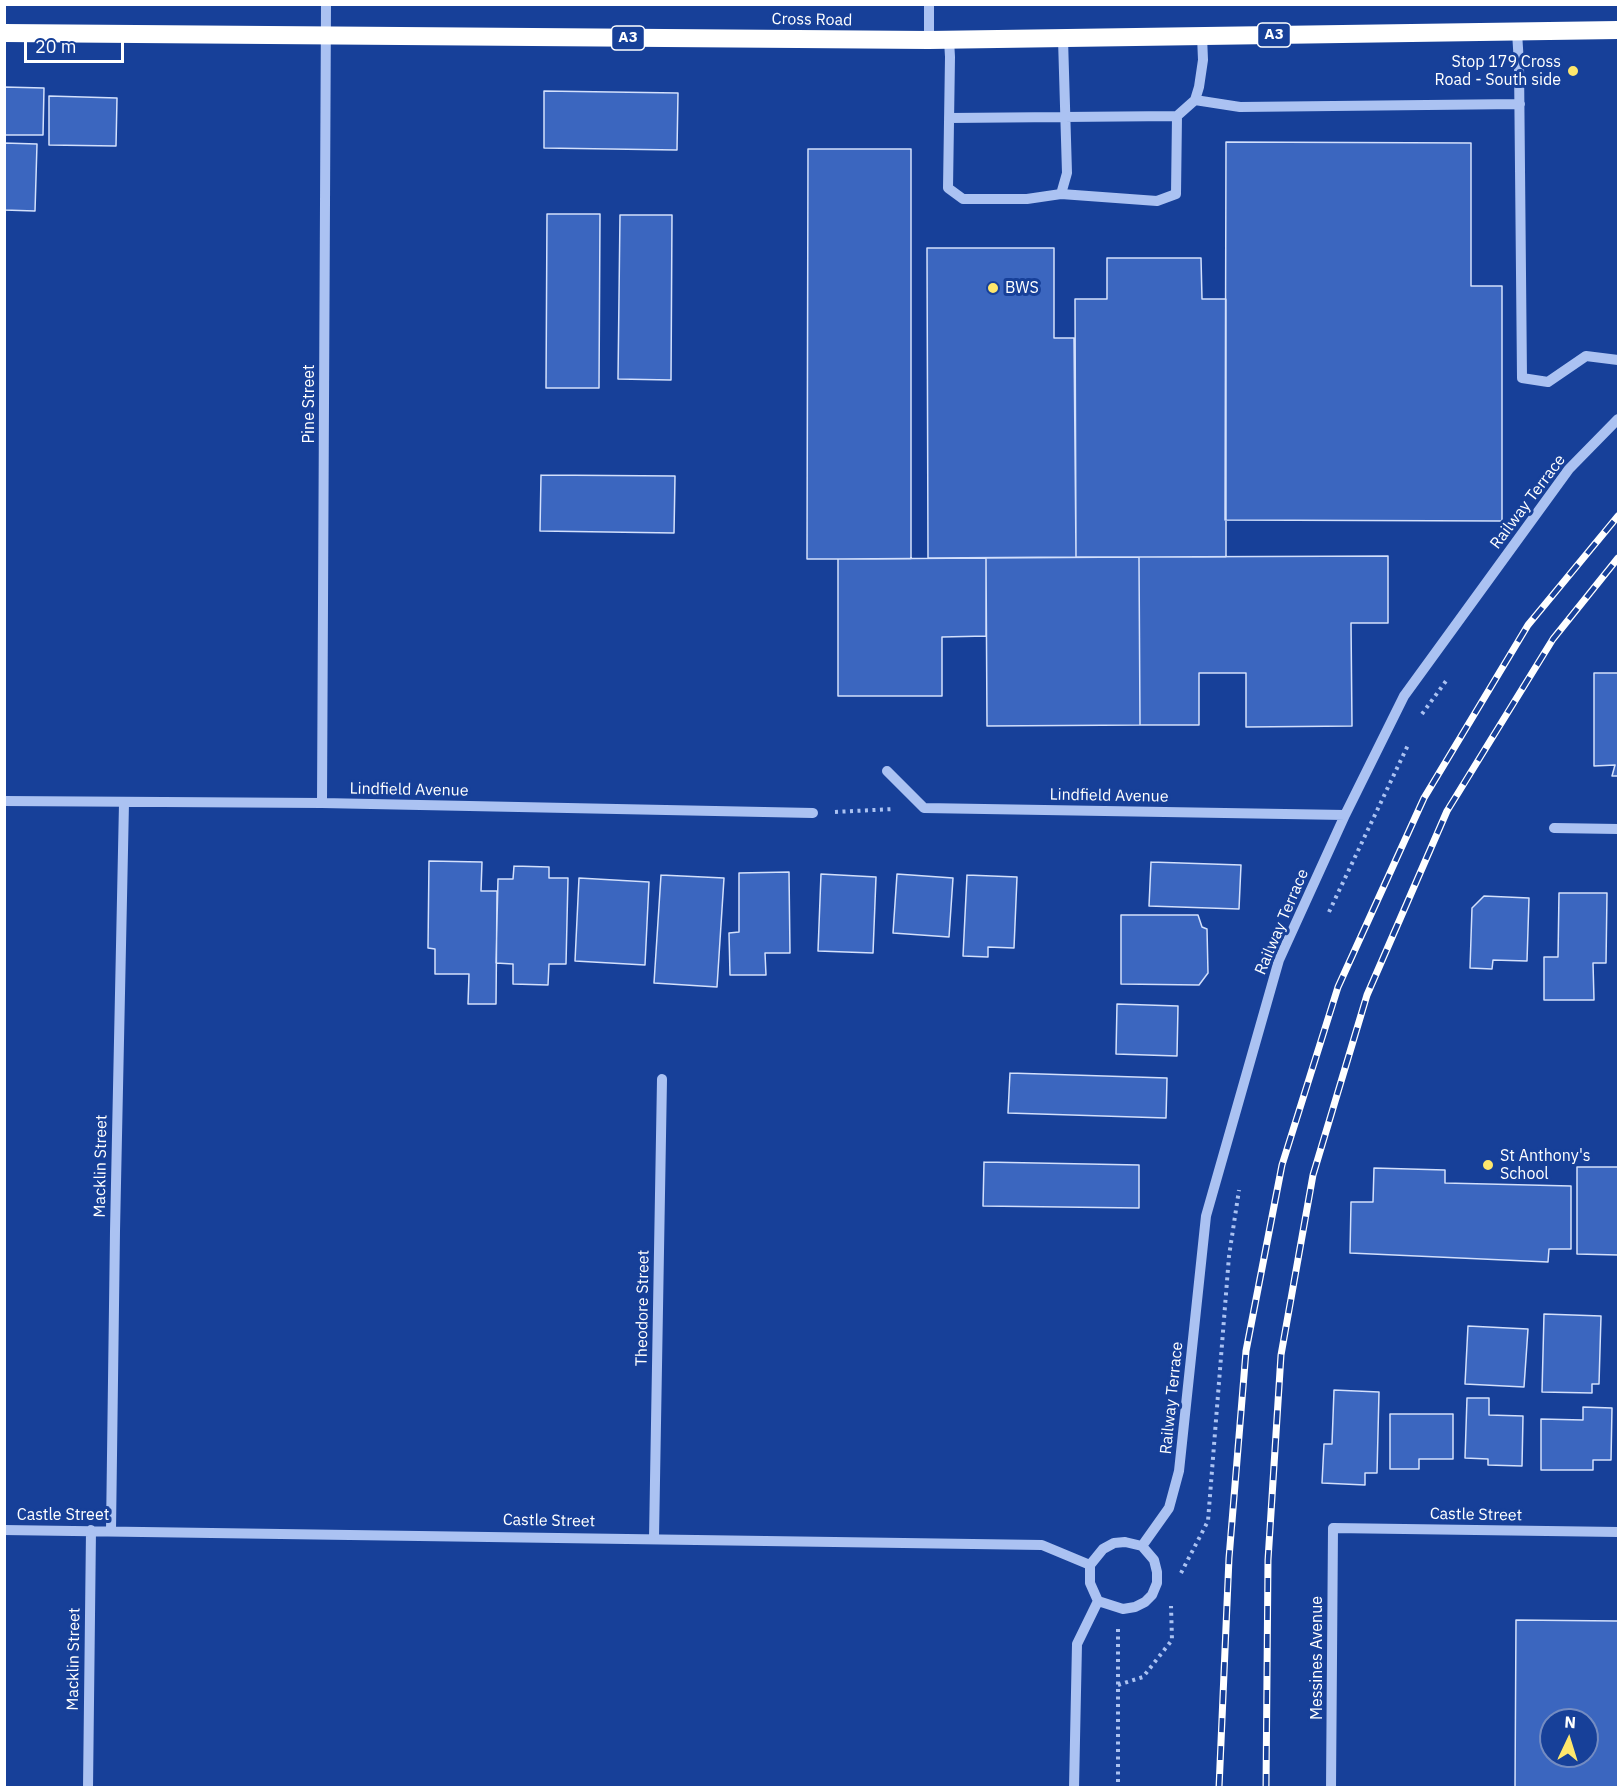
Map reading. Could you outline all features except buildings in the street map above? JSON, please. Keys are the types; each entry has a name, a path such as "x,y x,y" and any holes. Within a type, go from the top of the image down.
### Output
{"highway":[{"name":"Cross Road","path":"4,33 949,40 1618,30"}],"street":[{"name":"Pine Street","path":"322,803 326,4"},
{"path":"929,4 929,40"},
{"path":"1517,32 1520,104 1522,378 1548,382 1586,356 1618,360"},
{"path":"949,118 1177,116 1195,100 1203,60 1202,36"},
{"path":"1061,194 1067,173 1063,39"},
{"path":"949,40 948,188 963,199 1028,199 1061,194 1157,201 1176,194 1177,116"},
{"path":"1195,100 1240,107 1520,104"},
{"name":"Railway Terrace","path":"1142,1546 1168,1508 1179,1471 1206,1216 1279,960 1345,815 1404,696 1569,469 1618,419"},
{"path":"887,771 924,808"},
{"name":"Lindfield Avenue","path":"4,801 322,803 813,813"},
{"name":"Macklin Street","path":"111,1530 124,803"},
{"name":"Lindfield Avenue","path":"924,808 1345,815"},
{"path":"1554,828 1618,829"},
{"name":"Theodore Street","path":"654,1538 662,1079"},
{"name":"Castle Street","path":"1333,1528 1618,1532"},
{"name":"Messines Avenue","path":"1331,1788 1333,1528"},
{"name":"Castle Street","path":"4,1530 1042,1545 1090,1565"},
{"name":"Macklin Street","path":"88,1788 91,1530"},
{"path":"1125,1542 1142,1546 1154,1560 1157,1583 1152,1594 1135,1607 1118,1608 1098,1601 1090,1583 1090,1565 1103,1549 1114,1544 1125,1542"},
{"path":"1074,1788 1077,1644 1098,1601"}],"path":[{"path":"1422,715 1449,677"},
{"path":"1327,915 1413,735"},
{"path":"813,813 924,808"},
{"path":"1179,1579 1208,1521 1229,1256 1240,1181"},
{"path":"1118,1685 1143,1677 1172,1640 1171,1598"},
{"path":"1118,1608 1118,1788"}],"railway":[{"path":"1219,1788 1229,1558 1246,1351 1282,1165 1338,987 1424,798 1528,625 1618,516"},
{"path":"1266,1788 1268,1560 1281,1355 1313,1175 1367,995 1447,811 1553,639 1618,558"}],"place":[{"name":"Stop 179 Cross Road - South side","path":"1573,71"},
{"name":"BWS","path":"993,288"},
{"name":"St Anthony's School","path":"1488,1165"}]}
